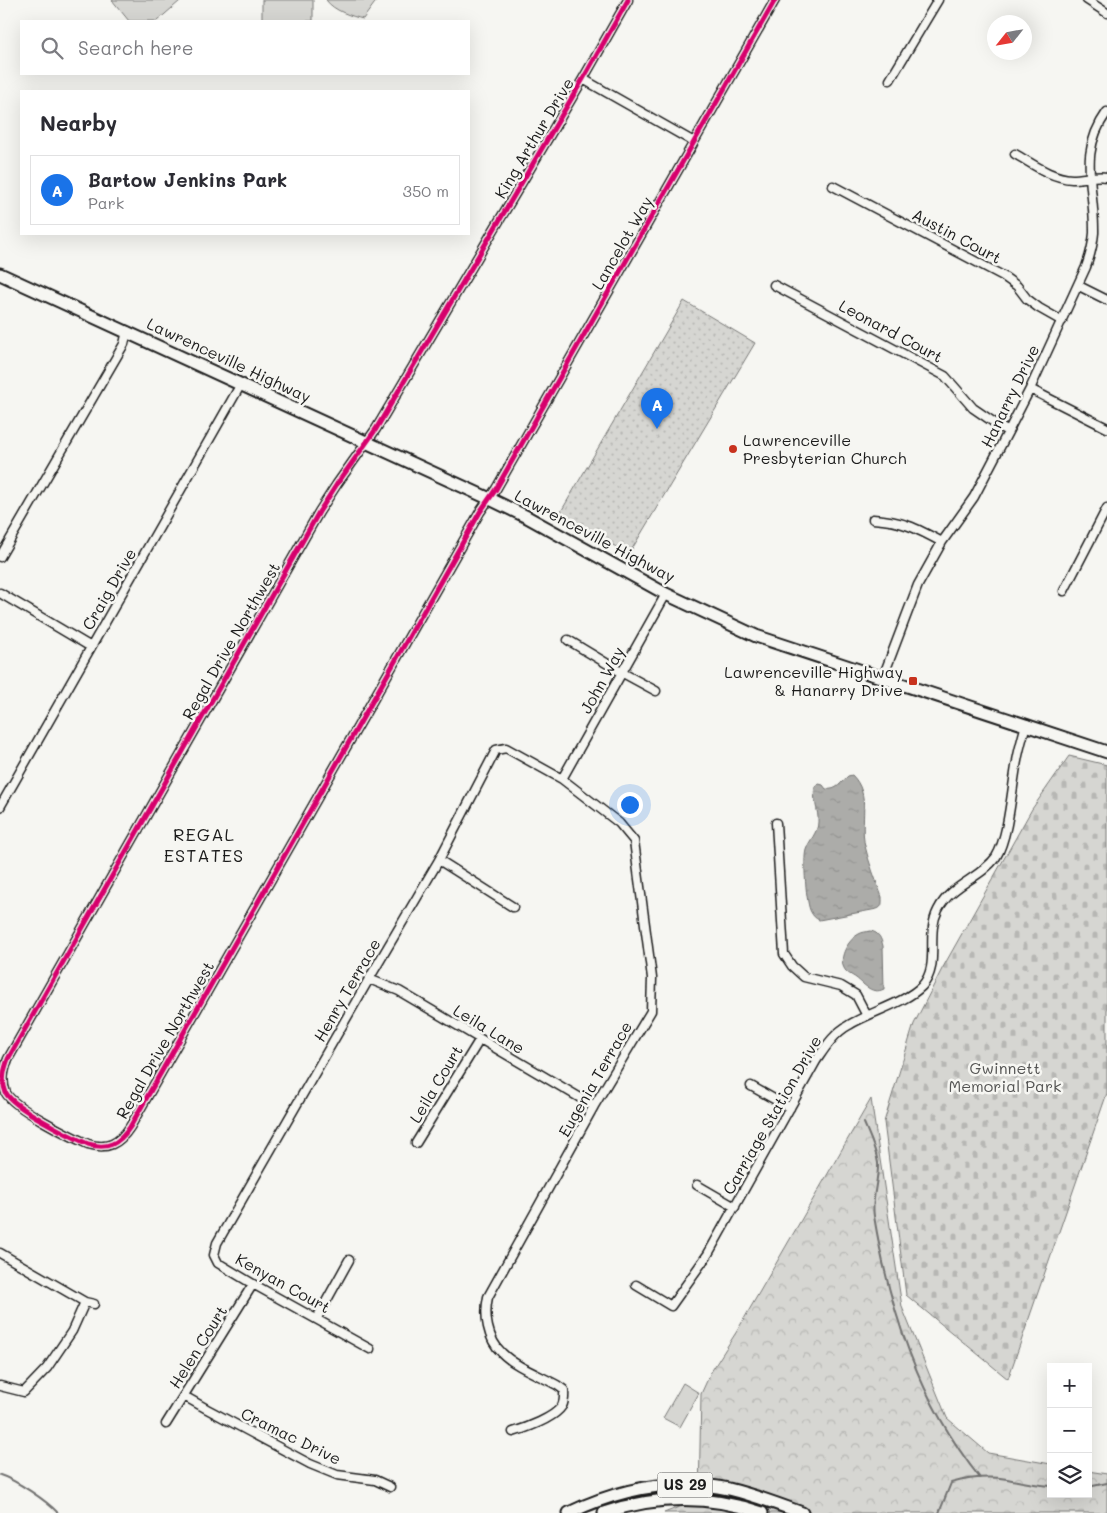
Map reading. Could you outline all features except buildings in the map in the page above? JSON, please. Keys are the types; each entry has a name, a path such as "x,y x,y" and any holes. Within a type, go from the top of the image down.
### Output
{"main road":[{"name":"Lawrenceville Highway","path":"0,274 367,441 528,517 666,594 756,636 1107,752"},
{"name":"US 29","path":"569,1513 611,1495 674,1485 729,1490 766,1500 802,1513"},
{"name":"US 29","path":"604,1513 642,1503 669,1499 702,1499 762,1513"}],"street":[{"name":"King Arthur Drive","path":"367,441 583,80 628,0"},
{"name":"Lancelot Way","path":"490,499 775,0"},
{"path":"890,80 938,0"},
{"path":"1087,0 1107,12"},
{"path":"583,80 694,142"},
{"name":"Hanarry Drive","path":"883,677 918,585 942,542 974,497 1030,389 1079,286 1092,250 1094,233 1089,176 1090,149 1094,134 1107,112"},
{"path":"1015,154 1056,176 1072,179 1089,176 1107,177"},
{"name":"Austin Court","path":"833,186 1003,276 1017,286 1027,299 1038,308 1062,321"},
{"name":"Leonard Court","path":"774,286 945,376 973,408 1008,432"},
{"path":"1079,286 1107,300"},
{"path":"0,557 124,344 127,331"},
{"name":"Craig Drive","path":"0,807 241,384"},
{"path":"1030,389 1107,428"},
{"name":"Regal Drive Northwest","path":"367,441 319,512 6,1064 3,1076 4,1085 6,1092 16,1104 88,1144 96,1147 107,1147 114,1145 125,1136 470,530 490,499"},
{"path":"1064,591 1107,508"},
{"path":"873,519 895,521 913,526 942,542"},
{"path":"0,593 91,647"},
{"name":"John Way","path":"562,779 666,594"},
{"path":"568,640 621,672 656,690"},
{"name":"Carriage Station Drive","path":"636,1285 671,1306 708,1254 816,1061 831,1040 847,1026 914,993 923,984 932,968 931,932 938,910 954,889 983,870 996,857 1004,840 1017,760 1026,724"},
{"name":"Eugenia Terrace","path":"487,768 496,750 506,748 562,779 619,823 634,841 652,978 651,1011 594,1106 488,1297 486,1308 487,1327 500,1352 564,1390 565,1399 561,1407 551,1416 522,1430 513,1432"},
{"name":"Henry Terrace","path":"228,1225 439,860 487,768"},
{"path":"776,823 784,954 792,966 804,977 842,986 856,995 867,1016"},
{"path":"439,860 513,907"},
{"name":"Leila Lane","path":"369,979 399,991 594,1106"},
{"name":"Leila Court","path":"416,1144 480,1039"},
{"path":"751,1086 790,1108"},
{"path":"697,1186 735,1207"},
{"name":"Kenyan Court","path":"228,1225 217,1244 214,1255 218,1263 370,1349"},
{"path":"0,1253 85,1302 94,1304"},
{"path":"317,1318 349,1260"},
{"name":"Helen Court","path":"166,1424 254,1284"},
{"path":"0,1386 24,1392 47,1368 72,1331 85,1302"},
{"name":"Cramac Drive","path":"184,1396 310,1464 337,1474 375,1480 390,1487"}],"green space":[{"path":"112,0 180,1 158,20 128,20"},
{"path":"262,0 313,0 313,20 262,20"},
{"path":"326,0 377,0 363,19 338,10"},
{"path":"684,301 755,343 629,554 559,515"},
{"name":"Gwinnett Memorial Park","path":"1069,756 1107,765 1107,1093 1008,1379 906,1295 884,1122 914,1024 942,969 1032,809"},
{"path":"871,1099 902,1307 947,1418 988,1453 1047,1463 1047,1498 1092,1498 1092,1472 1107,1474 1107,1513 664,1513 699,1499 701,1394 711,1372 737,1331"},
{"path":"683,1383 699,1393 680,1427 663,1418"}],"water":[{"path":"852,775 862,791 865,846 882,897 882,904 877,909 819,920 813,916 809,907 805,871 806,850 818,826 814,796 815,787 819,784 823,785 826,789 833,789 848,776"},
{"path":"871,931 879,936 883,946 884,989 880,991 872,990 846,971 842,959 843,954 855,936"}],"waterway":[{"path":"864,1123 874,1147 878,1163 873,1209 881,1252 898,1321 924,1387 940,1418 980,1478"},
{"path":"0,1475 31,1491 58,1513"},
{"path":"939,1513 951,1483 958,1481 993,1478 1047,1486"},
{"path":"1092,1486 1107,1483"}],"cycle path":[{"path":"628,0 376,429 319,512 8,1059 3,1080 6,1093 11,1099 43,1121 88,1144 95,1146 112,1144 121,1138 130,1127 480,512 496,489 775,0"}],"place":[{"name":"Bartow Jenkins Park","path":"657,429"},
{"name":"Lawrenceville Presbyterian Church","path":"733,449"},
{"name":"Lawrenceville Highway & Hanarry Drive","path":"913,681"}],"district":[{"name":"REGAL ESTATES","path":"204,845"}]}
